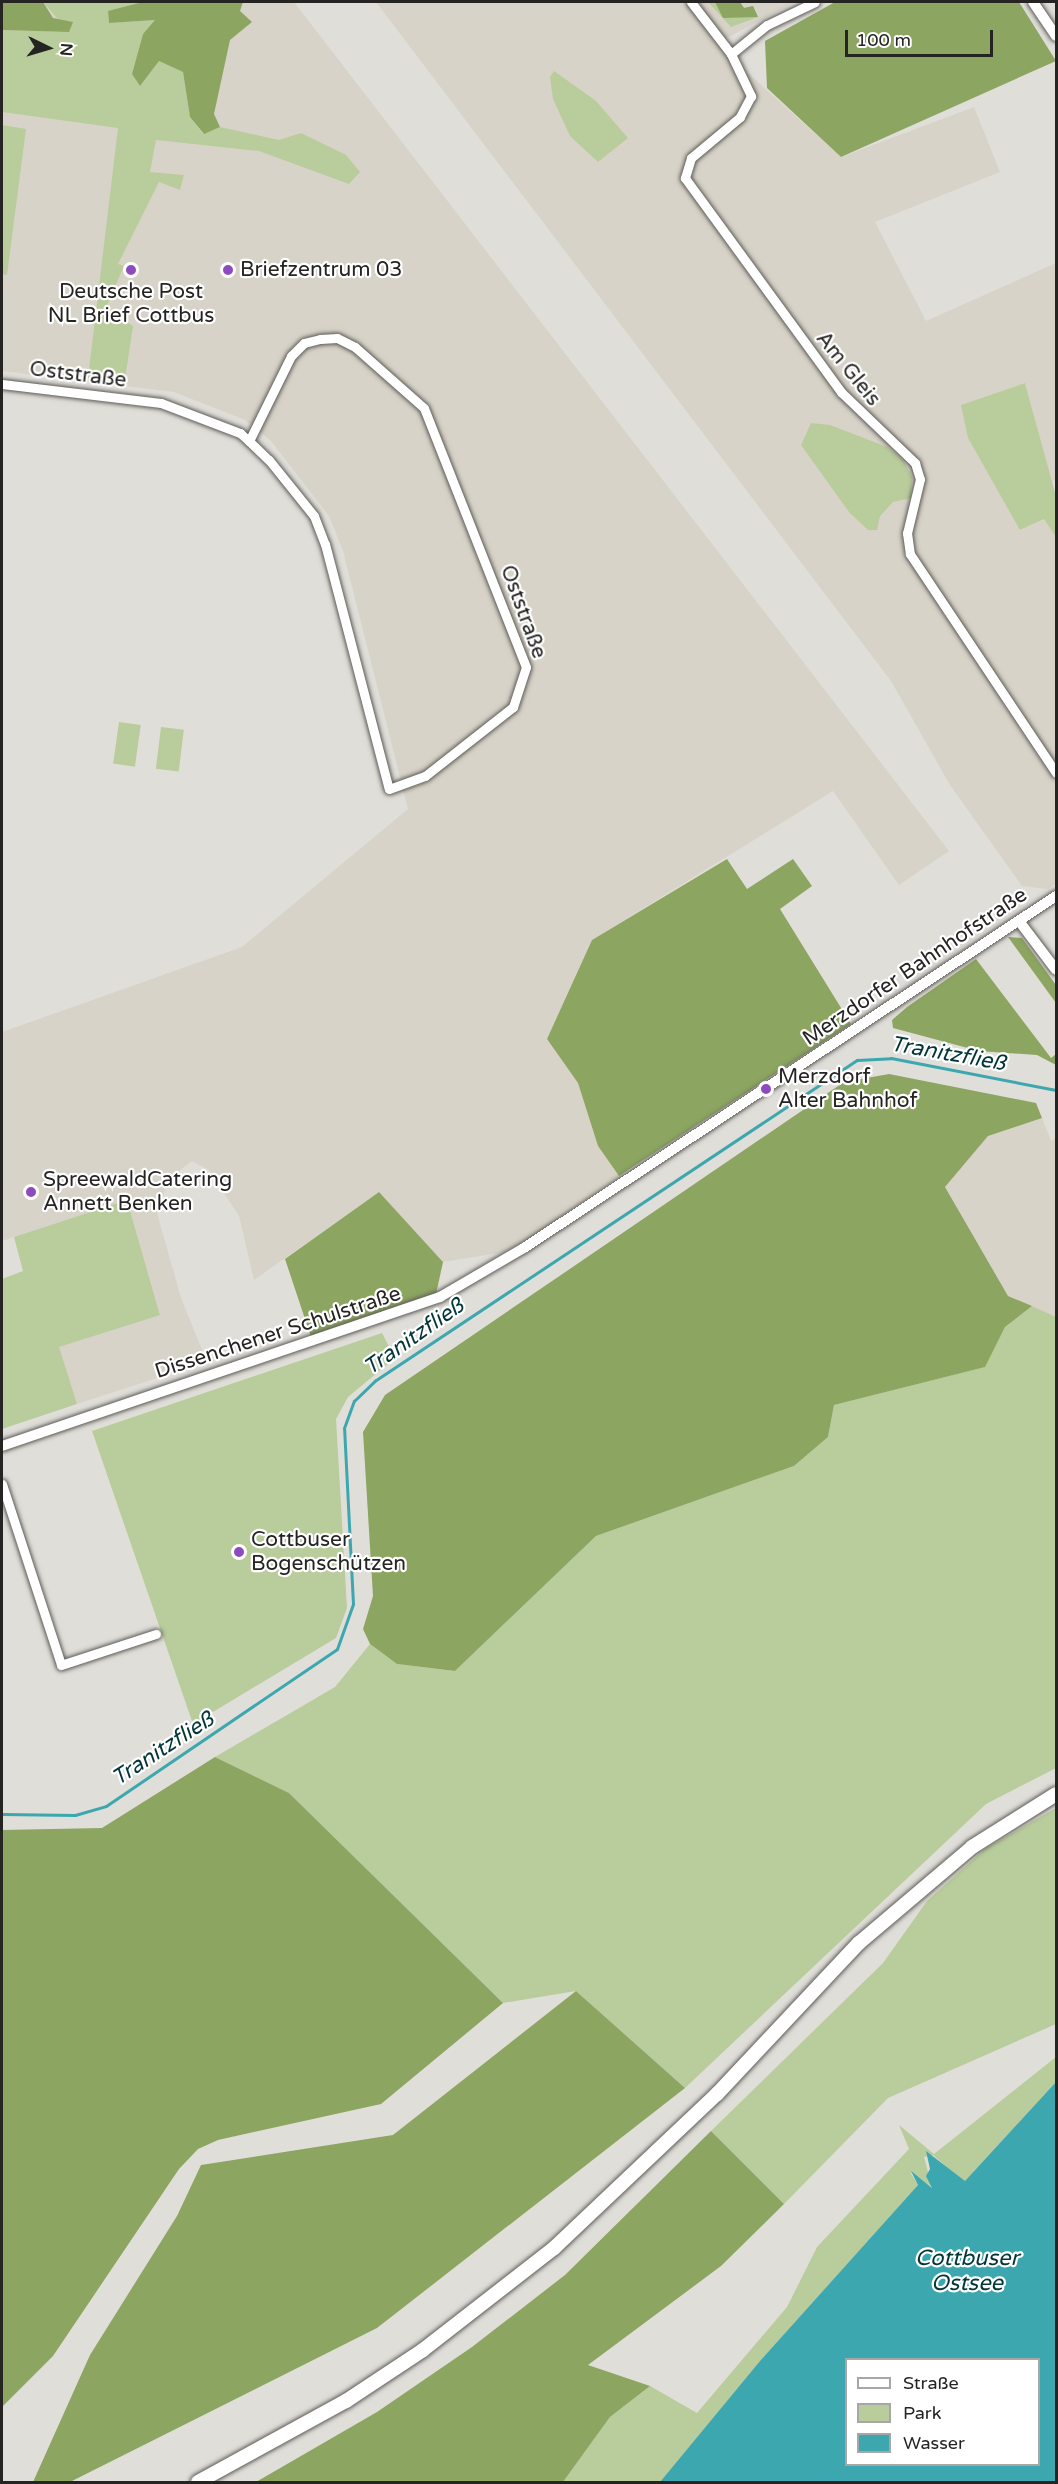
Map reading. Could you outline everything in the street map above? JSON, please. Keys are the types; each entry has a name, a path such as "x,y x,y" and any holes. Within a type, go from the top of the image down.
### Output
{"main road":[{"path":"198,2482 345,2401 423,2350 554,2248 717,2094 859,1944 972,1847 1056,1794"}],"street":[{"name":"Am Gleis","path":"691,2 731,54 749,84 748,105 691,158 685,178 841,392 915,463 920,479 909,524 910,554 1056,773"},
{"path":"731,54 767,25 815,2"},
{"path":"1033,2 1056,36"},
{"name":"Oststraße","path":"2,384 161,403 214,420 249,441 295,490 325,544 389,789 425,776 513,707 526,667 424,408 355,346 337,338 320,339 304,343 291,356 249,441"},
{"name":"Merzdorfer Bahnhofstraße","path":"554,1228 1056,896"},
{"path":"1019,921 1056,970"},
{"name":"Dissenchener Schulstraße","path":"2,1446 410,1311 554,1228"},
{"path":"2,1484 61,1665 156,1634"}],"shaded area":[{"path":"2,2 294,2 949,851 899,885 833,791 592,940 547,1039 578,1083 598,1146 619,1176 512,1251 443,1262 379,1192 254,1280 239,1216 209,1170 192,1161 170,1178 157,1213 181,1298 207,1362 77,1404 58,1347 160,1314 127,1200 2,1241 2,1032 242,947 408,809 343,551 329,516 271,441 245,420 174,392 2,371"},
{"path":"376,2 795,2 723,40 749,74 841,157 974,107 1000,172 875,222 926,321 1056,263 1056,479 1052,482 1025,383 962,405 968,438 1021,530 1056,513 1056,883 1048,889 1022,886 950,785 891,681"},
{"path":"1042,1118 1051,1141 1056,1138 1056,1317 1008,1296 945,1187 988,1136"}],"green space":[{"path":"2,2 43,2 53,18 73,22 69,32 2,30"},
{"path":"43,2 143,2 108,12 109,23 156,20 143,34 132,74 141,85 159,61 183,72 190,117 203,134 220,127 279,140 301,133 346,155 360,172 349,184 259,151 156,140 150,172 184,175 180,190 159,182 118,264 124,266 106,308 133,326 125,379 119,385 88,378 118,128 2,112 2,30 69,32"},
{"path":"143,2 243,2 240,11 252,22 230,40 214,114 220,127 204,134 190,117 183,72 159,61 140,86 132,74 143,34 155,20 109,23 108,11"},
{"path":"708,2 740,2 744,8 753,6 758,17 731,27"},
{"path":"715,2 740,2 744,8 753,6 758,17 723,18"},
{"path":"835,2 1019,2 1056,61 841,157 767,88 765,41"},
{"path":"554,71 596,101 628,138 598,162 570,136 553,99 550,77"},
{"path":"2,125 26,129 7,275 2,274"},
{"path":"1025,383 1056,496 1056,537 1044,519 1020,530 968,438 961,405"},
{"path":"811,423 830,425 887,447 903,460 912,477 911,498 893,502 880,516 877,530 868,530 849,512 801,445"},
{"path":"119,722 141,725 135,767 113,764"},
{"path":"161,727 184,730 179,771 156,769"},
{"path":"727,859 747,889 793,859 812,886 780,909 851,1024 619,1176 598,1146 578,1083 547,1039 592,940"},
{"path":"1008,937 1022,938 1056,985 1056,1003"},
{"path":"976,959 1051,1058 1056,1054 1056,1065 1037,1055 979,1051 893,1028 892,1020 907,1007"},
{"path":"889,1074 1036,1103 1042,1118 988,1136 945,1187 1008,1296 1032,1306 1005,1327 985,1367 834,1405 828,1437 794,1466 596,1536 455,1671 397,1664 370,1644 363,1629 373,1596 363,1432 385,1395 844,1082"},
{"path":"379,1192 443,1262 436,1294 311,1337 285,1259"},
{"path":"127,1200 160,1315 59,1347 77,1404 2,1429 2,1279 23,1271 14,1237"},
{"path":"1032,1306 1056,1317 1056,1768 986,1804 685,2088 576,1991 503,2003 289,1793 215,1757 335,1687 370,1644 397,1664 455,1671 596,1536 794,1466 828,1437 834,1405 984,1367 1005,1327"},
{"name":"Cottbuser Bogenschützen","path":"382,1333 395,1358 348,1397 336,1419 347,1608 336,1638 193,1724 92,1431"},
{"path":"215,1757 289,1793 503,2003 381,2104 218,2140 198,2149 179,2169 53,2356 2,2407 2,1830 102,1828"},
{"path":"1056,1808 1056,2024 888,2098 784,2204 711,2131 883,1963 927,1901 985,1849"},
{"path":"576,1991 685,2088 377,2328 70,2482 33,2482 90,2355 177,2216 201,2165 393,2135"},
{"path":"1056,2057 1056,2082 964,2182 933,2155 924,2157 932,2187 910,2172 918,2185 760,2361 660,2482 563,2482 610,2417 650,2386 697,2413 787,2307 817,2247 909,2149 899,2125 934,2154"},
{"path":"711,2131 784,2204 721,2266 588,2365 650,2386 610,2417 563,2482 256,2482 377,2412 472,2347 565,2275"}],"water":[{"name":"Cottbuser Ostsee","path":"1056,2082 1056,2482 660,2482 760,2361 918,2185 911,2171 932,2188 926,2176 930,2169 926,2151 965,2181"}],"waterway":[{"name":"Tranitzfließ","path":"2,1814 75,1815 106,1806 337,1649 353,1604 344,1428 354,1401 376,1380 857,1060 891,1058 1056,1090"}],"place":[{"name":"Deutsche Post NL Brief Cottbus","path":"131,270"},
{"name":"Briefzentrum 03","path":"228,270"},
{"name":"Merzdorf Alter Bahnhof","path":"766,1089"},
{"name":"SpreewaldCatering Annett Benken","path":"31,1192"},
{"name":"Cottbuser Bogenschützen","path":"239,1552"}]}
